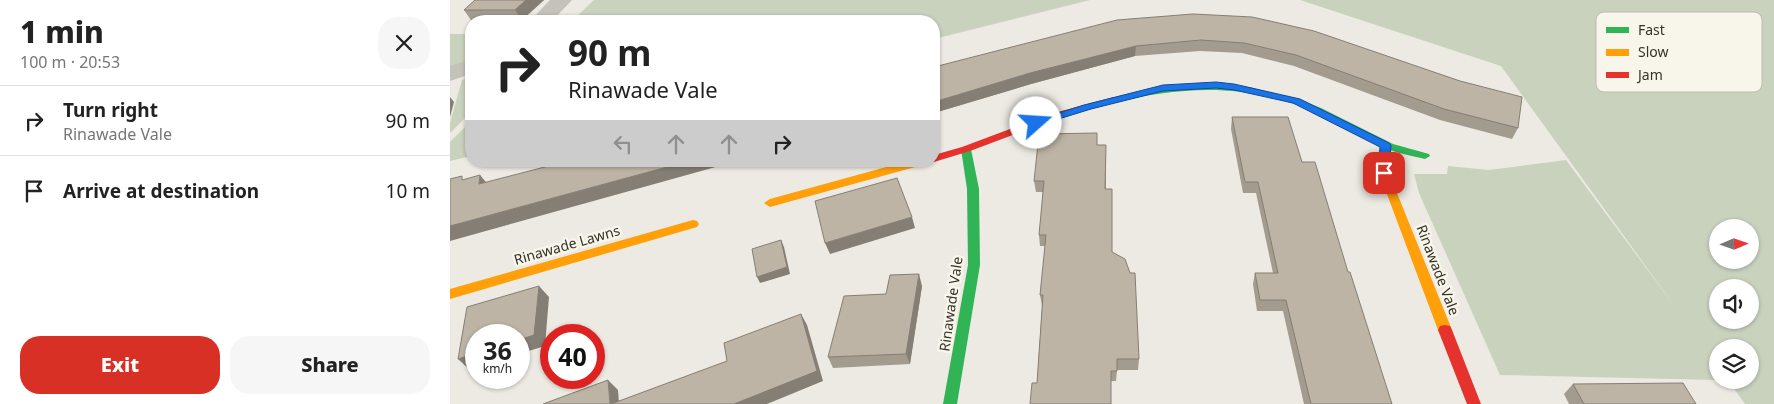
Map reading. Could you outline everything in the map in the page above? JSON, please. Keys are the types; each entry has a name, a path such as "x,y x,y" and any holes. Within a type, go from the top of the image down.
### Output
{"street":[{"path":"546,15 562,0"},
{"path":"450,74 465,68"},
{"path":"940,156 966,149 1054,116 1139,93 1163,88 1216,85 1234,87 1296,101 1386,145 1424,156"},
{"name":"Rinawade Vale","path":"1386,145 1384,173 1474,404"},
{"name":"Rinawade Vale","path":"950,404 974,264 973,189 966,149"},
{"path":"770,203 900,167"},
{"name":"Rinawade Lawns","path":"450,294 693,224"}],"green space":[{"path":"594,0 1090,0 940,38 940,15 578,15"},
{"path":"1300,0 1774,0 1774,404 1745,404 1734,389 1759,389 1759,339 1709,339 1709,380 1500,375 1419,193 1414,174 1447,174 1448,166 1489,170 1566,160 1676,308 1501,66"},
{"path":"450,34 465,34 465,62 450,68"},
{"path":"465,79 465,118 450,133 450,123 462,80"},
{"path":"465,127 465,157 450,161 450,142"}],"building":[{"path":"475,0 526,0 515,10 464,10"},
{"path":"1193,14 1252,17 1314,31 1460,81 1522,97 1518,128 1444,109 1296,55 1244,43 1201,40 1136,46 1030,73 940,100 940,65 1117,20"},
{"path":"1232,117 1288,117 1302,162 1315,162 1348,272 1350,272 1392,404 1311,404 1286,300 1260,300 1255,273 1278,273 1258,182 1245,182"},
{"path":"1097,133 1097,145 1106,145 1105,189 1112,189 1112,252 1125,259 1130,273 1135,273 1139,359 1117,359 1117,371 1111,371 1111,404 1030,404 1032,383 1037,383 1043,295 1040,295 1046,235 1039,235 1044,181 1034,181 1039,134"},
{"path":"545,167 667,167 450,226 450,179 462,176 462,180 480,175 479,184"},
{"path":"897,178 912,217 825,243 815,201"},
{"path":"781,240 787,267 757,277 752,249"},
{"path":"919,274 906,354 828,357 844,296 886,294 890,275"},
{"path":"539,286 534,335 530,336 530,324 465,324 465,357 458,359 467,307"},
{"path":"801,314 817,371 734,404 611,404 727,361 724,343"},
{"path":"608,380 610,404 543,404 584,389 605,389 605,381"},
{"path":"1683,383 1696,404 1584,404 1573,384"}],"traffic: fast":[{"path":"1114,100 1183,87 1204,86 1249,90 1271,94 1306,105 1390,146 1425,156"},
{"path":"950,404 974,265 973,189 966,149"}],"traffic: slow":[{"path":"1386,145 1384,173 1445,330"},
{"path":"770,203 900,167"},
{"path":"450,294 693,224"}],"traffic: jam":[{"path":"940,156 966,149 1054,116 1114,100"},
{"path":"1445,330 1474,404"}],"route":[{"path":"1036,123 1054,116 1163,88 1216,85 1234,87 1296,101 1386,145 1384,173"}]}
